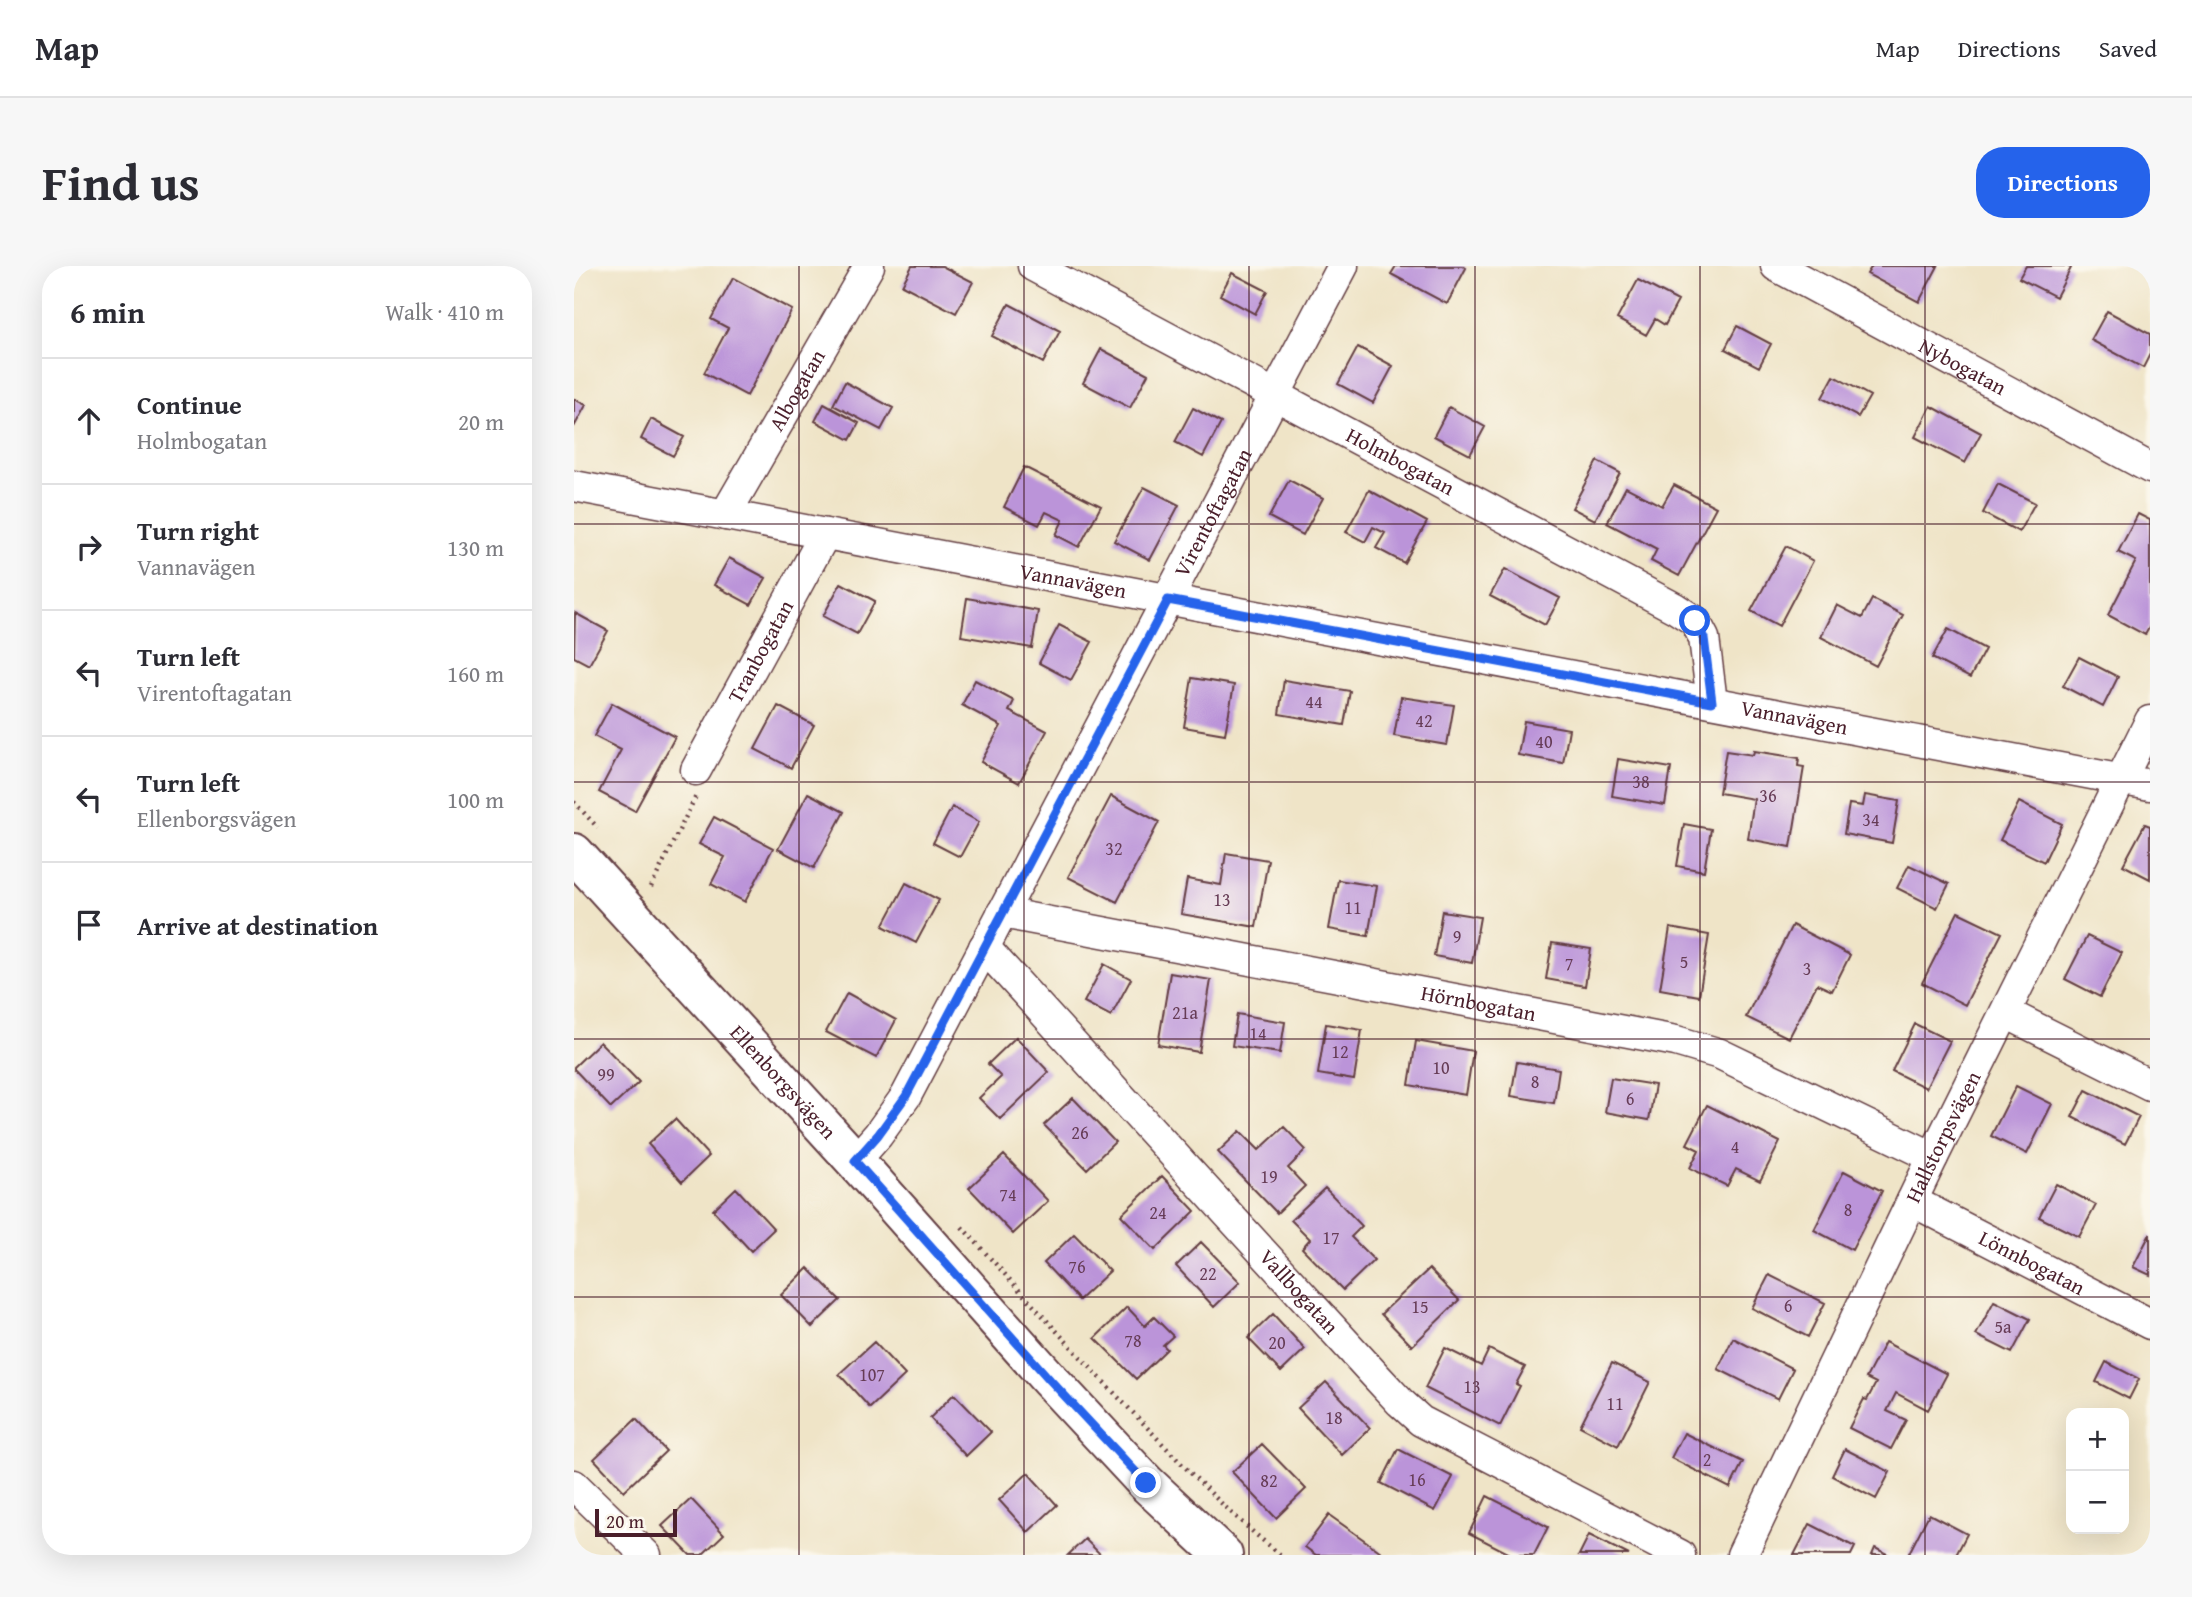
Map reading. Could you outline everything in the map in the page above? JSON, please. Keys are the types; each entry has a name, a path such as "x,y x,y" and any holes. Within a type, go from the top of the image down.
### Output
{"street":[{"name":"Albogatan","path":"725,515 869,266"},
{"name":"Holmbogatan","path":"1033,266 1695,621 1704,638 1712,702"},
{"name":"Virentoftagatan","path":"855,1161 906,1096 1343,266"},
{"name":"Nybogatan","path":"1776,266 2150,468"},
{"name":"Vannavägen","path":"574,486 2136,782"},
{"name":"Tranbogatan","path":"696,770 825,534"},
{"name":"Hallstorpsvägen","path":"1742,1555 1933,1157 2006,1013 2136,782 2150,721"},
{"name":"Ellenborgsvägen","path":"587,842 855,1161 1050,1380 1146,1483 1223,1555"},
{"name":"Hörnbogatan","path":"1002,913 1676,1041 1720,1054 1933,1157"},
{"name":"Vallbogatan","path":"984,947 1400,1402 1421,1421 1679,1555"},
{"path":"2006,1013 2150,1085"},
{"name":"Lönnbogatan","path":"1912,1201 2150,1324"},
{"path":"574,1485 646,1555"}],"path":[{"path":"651,887 700,789 696,770"},
{"path":"574,802 587,842"},
{"path":"643,878 660,897"},
{"path":"953,1218 1188,1471 1281,1555"}],"building":[{"path":"912,266 942,266 973,282 956,313 902,285"},
{"path":"1396,266 1466,268 1447,304 1391,274"},
{"path":"1872,266 1938,266 1919,302 1867,274"},
{"path":"2026,266 2071,268 2056,297 2019,278"},
{"path":"1232,273 1267,291 1255,314 1220,295"},
{"path":"733,278 792,310 747,396 704,373 728,328 711,319"},
{"path":"1638,280 1678,301 1665,325 1655,319 1646,335 1617,319"},
{"path":"1009,304 1060,331 1043,363 992,336"},
{"path":"2107,311 2150,334 2150,354 2143,368 2091,340"},
{"path":"1737,326 1771,344 1759,367 1725,349"},
{"path":"1358,347 1393,366 1373,403 1338,384"},
{"path":"1101,349 1148,374 1130,408 1083,383"},
{"path":"1834,376 1870,396 1858,417 1822,398"},
{"path":"845,382 893,408 881,430 833,405"},
{"path":"574,399 586,405 574,427"},
{"path":"824,404 859,423 850,440 815,421"},
{"path":"1931,406 1981,433 1965,463 1915,437"},
{"path":"1449,407 1485,427 1470,455 1434,436"},
{"path":"1193,408 1221,423 1203,457 1175,442"},
{"path":"651,419 684,437 673,456 641,439"},
{"path":"1597,461 1620,473 1595,520 1572,508"},
{"path":"1024,467 1101,506 1079,547 1056,535 1063,520 1046,512 1039,525 1004,507"},
{"path":"1289,480 1323,498 1303,535 1269,517"},
{"path":"1998,484 2035,503 2019,532 1983,513"},
{"path":"1674,485 1716,507 1679,576 1651,561 1657,549 1607,523 1626,487 1662,506"},
{"path":"1144,487 1179,505 1150,560 1114,541"},
{"path":"1369,490 1427,522 1404,563 1376,548 1385,533 1373,527 1365,542 1346,532"},
{"path":"2138,514 2150,520 2150,626 2145,635 2108,615 2136,561 2118,552"},
{"path":"1786,546 1813,561 1779,626 1751,611"},
{"path":"729,558 766,578 751,605 714,585"},
{"path":"1505,569 1560,598 1545,625 1490,596"},
{"path":"841,583 875,601 857,634 823,616"},
{"path":"967,598 1038,611 1032,648 961,636"},
{"path":"1872,599 1903,615 1876,666 1821,637 1837,605 1862,618"},
{"path":"575,613 608,631 589,665 574,657"},
{"path":"1059,625 1092,642 1071,680 1039,663"},
{"path":"1948,629 1985,649 1970,678 1932,658"},
{"path":"2079,657 2118,677 2103,707 2063,686"},
{"path":"1192,678 1234,685 1225,734 1184,727"},
{"path":"975,680 1014,701 1009,711 1047,731 1019,783 981,762 1001,726 962,705"},
{"path":"1284,680 1350,691 1344,725 1279,714"},
{"path":"1401,697 1454,705 1447,745 1394,736"},
{"path":"612,703 675,737 635,811 599,792 621,750 594,736"},
{"path":"778,706 814,725 791,768 755,749"},
{"path":"1524,721 1569,729 1563,763 1518,755"},
{"path":"1726,751 1753,755 1754,751 1799,758 1798,766 1804,767 1791,847 1748,839 1754,799 1719,793"},
{"path":"1618,759 1671,768 1665,805 1612,796"},
{"path":"808,793 844,812 814,868 778,849"},
{"path":"1865,795 1899,801 1892,843 1844,834 1849,804 1863,806"},
{"path":"1111,796 1159,822 1117,902 1068,877"},
{"path":"2019,802 2062,824 2044,862 2000,840"},
{"path":"952,807 979,822 960,857 933,843"},
{"path":"714,817 773,848 745,902 711,884 725,857 699,844"},
{"path":"1684,824 1711,829 1704,871 1677,866"},
{"path":"2145,824 2150,826 2150,879 2123,865"},
{"path":"1226,853 1268,860 1256,927 1181,914 1187,879 1221,885"},
{"path":"1909,865 1949,884 1937,908 1897,888"},
{"path":"1338,880 1377,886 1368,936 1329,929"},
{"path":"906,883 939,900 916,943 883,926"},
{"path":"1442,911 1480,917 1472,963 1434,956"},
{"path":"1958,912 2002,933 1965,1005 1922,983"},
{"path":"1792,925 1850,955 1832,991 1817,984 1789,1038 1746,1017"},
{"path":"1670,928 1709,935 1699,996 1660,989"},
{"path":"2087,936 2122,953 2100,997 2065,979"},
{"path":"1552,943 1591,949 1585,986 1546,979"},
{"path":"1104,964 1131,979 1111,1016 1084,1002"},
{"path":"1170,973 1211,980 1199,1052 1158,1045"},
{"path":"847,993 896,1020 876,1058 826,1032"},
{"path":"1237,1014 1285,1022 1280,1053 1232,1046"},
{"path":"1326,1024 1362,1030 1354,1080 1318,1074"},
{"path":"1915,1024 1950,1041 1926,1088 1892,1071"},
{"path":"1016,1037 1049,1072 1000,1119 979,1098 1001,1077 988,1064"},
{"path":"1416,1041 1473,1051 1466,1095 1409,1085"},
{"path":"600,1042 639,1082 611,1108 574,1069"},
{"path":"1517,1062 1559,1069 1554,1103 1511,1096"},
{"path":"1611,1078 1655,1085 1649,1120 1605,1112"},
{"path":"2016,1086 2052,1104 2027,1154 1991,1136"},
{"path":"2086,1090 2139,1117 2125,1144 2072,1117"},
{"path":"1073,1098 1115,1142 1087,1169 1044,1125"},
{"path":"1707,1105 1780,1142 1760,1181 1736,1169 1727,1186 1690,1168 1699,1150 1687,1144"},
{"path":"675,1119 709,1156 682,1182 648,1144"},
{"path":"1284,1127 1306,1150 1288,1168 1305,1186 1277,1213 1218,1152 1240,1131 1259,1150"},
{"path":"1004,1155 1048,1201 1013,1234 969,1188"},
{"path":"1844,1171 1882,1191 1852,1250 1814,1230"},
{"path":"1162,1176 1195,1211 1155,1250 1121,1215"},
{"path":"2056,1184 2096,1205 2079,1237 2039,1217"},
{"path":"736,1188 774,1229 751,1251 713,1210"},
{"path":"1325,1188 1362,1226 1351,1237 1374,1260 1343,1290 1302,1248 1310,1239 1291,1220"},
{"path":"1074,1234 1110,1271 1079,1300 1044,1263"},
{"path":"2150,1234 2150,1275 2133,1267"},
{"path":"1201,1242 1240,1282 1214,1307 1176,1266"},
{"path":"808,1268 840,1300 812,1327 781,1295"},
{"path":"1429,1269 1459,1300 1412,1346 1381,1314"},
{"path":"1769,1275 1825,1303 1808,1337 1752,1308"},
{"path":"1994,1301 2030,1319 2012,1353 1976,1335"},
{"path":"1127,1307 1145,1326 1154,1317 1173,1336 1163,1345 1167,1349 1136,1379 1095,1338"},
{"path":"1273,1314 1305,1349 1281,1372 1248,1338"},
{"path":"1733,1338 1793,1369 1778,1399 1718,1369"},
{"path":"874,1342 905,1375 870,1408 839,1374"},
{"path":"1885,1342 1947,1374 1928,1410 1896,1393 1887,1411 1906,1420 1891,1449 1849,1428 1876,1383 1866,1378"},
{"path":"1445,1348 1481,1366 1489,1349 1525,1367 1516,1384 1520,1386 1500,1426 1425,1388"},
{"path":"2106,1362 2139,1379 2129,1399 2096,1382"},
{"path":"1612,1363 1650,1382 1618,1446 1580,1426"},
{"path":"1326,1382 1370,1428 1342,1455 1298,1408"},
{"path":"954,1394 991,1432 966,1456 930,1418"},
{"path":"636,1419 666,1451 624,1491 594,1459"},
{"path":"1684,1433 1743,1462 1730,1488 1671,1458"},
{"path":"1262,1444 1306,1489 1276,1518 1232,1472"},
{"path":"1398,1449 1453,1477 1435,1511 1381,1483"},
{"path":"1845,1449 1890,1472 1876,1499 1832,1476"},
{"path":"1028,1473 1057,1505 1028,1532 999,1500"},
{"path":"1487,1496 1548,1527 1534,1555 1512,1555 1469,1533"},
{"path":"691,1499 724,1534 702,1555 690,1555 662,1526"},
{"path":"1929,1514 1967,1534 1956,1555 1908,1555"},
{"path":"1329,1515 1381,1552 1379,1555 1316,1555 1305,1547"},
{"path":"1810,1524 1855,1547 1851,1555 1794,1555"},
{"path":"1589,1535 1629,1555 1579,1555"},
{"path":"1085,1539 1101,1555 1068,1555"},
{"path":"1875,1548 1889,1555 1872,1555"}],"route":[{"path":"1146,1483 1050,1380 855,1161 906,1096 1168,600 1712,702 1704,638 1695,621"}]}
